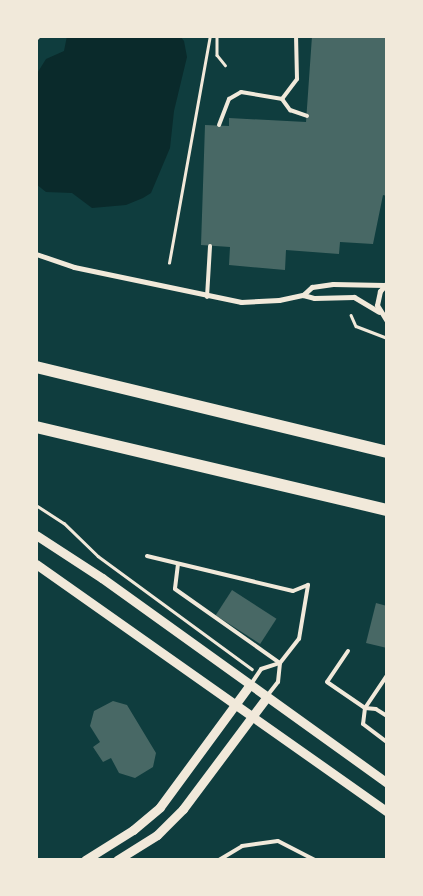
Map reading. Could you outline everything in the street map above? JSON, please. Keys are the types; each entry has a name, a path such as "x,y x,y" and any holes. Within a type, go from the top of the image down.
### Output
{"highway":[{"path":"36,367 387,452"},
{"path":"36,427 387,510"}],"street":[{"path":"36,254 74,267 207,297 251,302 302,295 314,298 354,297 379,312 387,321"},
{"path":"302,295 312,287 333,284 385,284 378,298 379,312"},
{"path":"36,535 102,578 249,686 387,783"},
{"path":"36,564 387,812"},
{"path":"84,860 133,830 160,807 249,686"},
{"path":"117,860 144,844 171,823 266,698"}],"lane":[{"path":"282,99 297,79 296,36"},
{"path":"219,125 229,99 241,92 282,99 290,110 307,116"},
{"path":"207,297 210,246"},
{"path":"147,556 293,591 308,585 299,639 280,663 278,682 266,698"},
{"path":"178,564 175,589 280,663"},
{"path":"348,651 327,682 365,708 376,709 387,716"},
{"path":"249,686 261,669 280,663"},
{"path":"387,675 365,708 363,724 387,742"},
{"path":"218,860 242,846 278,841 315,860"}],"path":[{"path":"169,263 210,36"},
{"path":"217,36 217,55 225,65"},
{"path":"351,315 356,326 387,338"},
{"path":"36,505 64,523 98,556 256,672"}],"water":[{"path":"67,36 180,36 184,41 187,57 174,111 170,148 151,193 126,205 92,208 72,193 46,192 36,184 36,75 46,59 64,51"}],"building":[{"path":"312,36 387,36 387,196 383,195 373,244 340,242 339,254 286,250 285,270 229,265 230,247 201,245 205,125 229,126 229,118 306,122"},
{"path":"232,590 276,619 260,644 216,615"},
{"path":"376,603 387,606 387,648 366,643"},
{"path":"113,701 127,705 156,753 153,767 135,778 119,773 111,758 103,762 93,747 100,742 90,726 94,711"}]}
